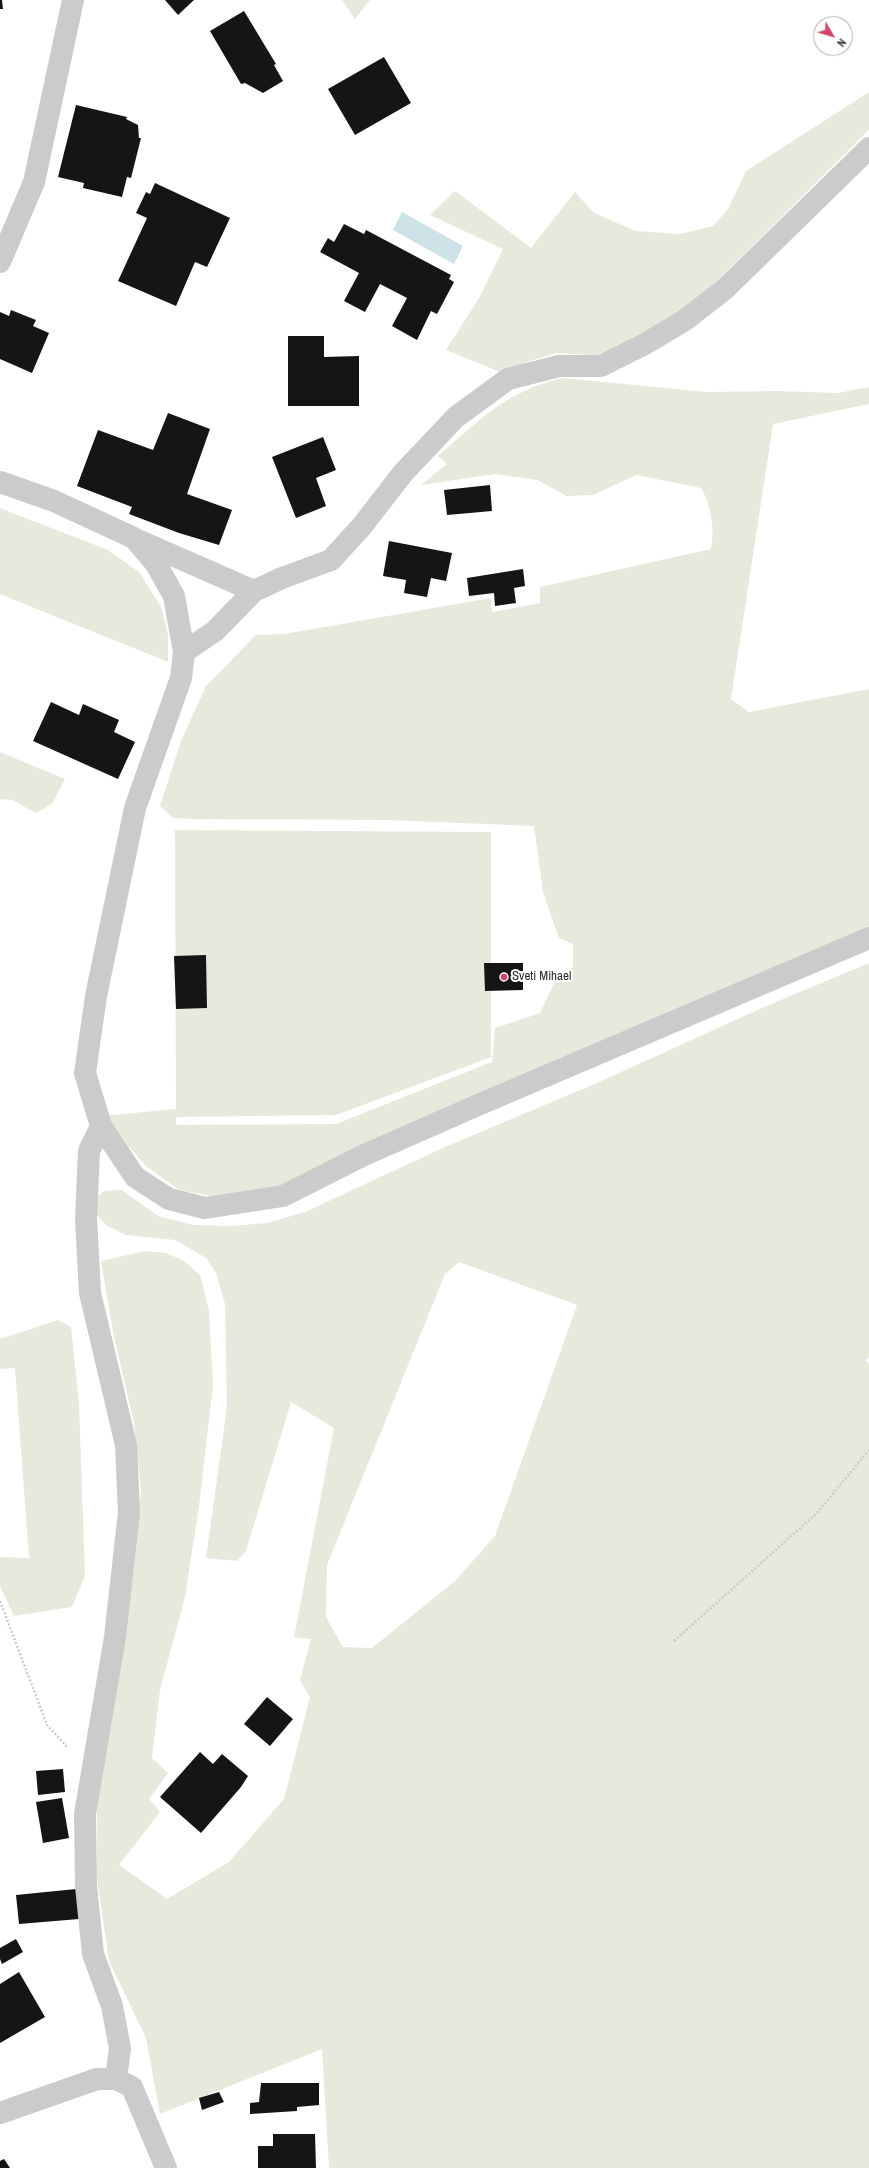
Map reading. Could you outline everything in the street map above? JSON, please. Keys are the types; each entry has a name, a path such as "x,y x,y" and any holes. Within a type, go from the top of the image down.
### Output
{"street":[{"path":"0,262 34,182 73,0"},
{"path":"184,652 215,631 254,591 282,578 331,560 362,526 403,472 456,417 508,379 559,366 601,366 646,344 685,320 725,289 869,148"},
{"path":"0,482 54,501 254,591"},
{"path":"134,538 156,564 174,596 184,652 181,678 135,808 96,996 85,1073 101,1126 135,1177 169,1199 205,1208 283,1196 362,1156 478,1104 869,938"},
{"path":"101,1126 89,1151 86,1219 90,1293 126,1445 129,1512 115,1637 94,1750 85,1814 86,1886 93,1954 112,2006 120,2048 116,2080"},
{"path":"0,2113 97,2079 116,2080 132,2087 166,2168"}],"path":[{"path":"674,1641 817,1513 869,1450"},
{"path":"0,1601 47,1725 71,1752 94,1750"}],"shaded area":[{"path":"342,0 370,0 355,19"},
{"path":"869,92 869,130 717,281 653,332 612,356 556,353 527,362 505,374 446,350 479,298 503,249 430,215 455,191 531,248 575,192 594,213 636,231 680,234 713,226 728,209 746,171"},
{"path":"402,212 463,246 454,264 393,230"},
{"path":"563,378 707,392 778,391 838,393 869,387 869,404 773,424 731,699 749,712 869,689 869,929 305,1176 250,1197 216,1197 179,1190 146,1166 102,1116 176,1109 175,830 491,832 491,1057 336,1115 176,1117 176,1125 336,1124 492,1062 495,1028 540,1013 556,979 573,967 573,944 559,938 543,892 534,826 388,820 173,818 160,806 181,741 206,686 256,635 284,634 491,598 492,612 540,603 540,587 711,549 713,534 710,509 701,488 636,475 593,495 567,496 537,480 495,474 421,485 447,464 438,456 481,418 525,390"},
{"path":"0,508 108,550 139,572 161,607 168,634 168,662 0,594"},
{"path":"0,752 65,779 52,804 36,813 12,800 0,799"},
{"path":"869,963 869,1357 866,1360 869,1364 869,2168 329,2168 322,2049 160,2114 146,2038 109,1961 97,1879 97,1791 136,1541 141,1491 134,1423 114,1337 101,1261 145,1251 166,1253 184,1261 200,1275 209,1310 213,1386 199,1506 185,1597 160,1690 152,1758 168,1773 149,1799 160,1812 119,1865 167,1899 229,1862 284,1799 310,1697 300,1680 311,1639 294,1637 334,1428 291,1402 246,1551 237,1561 206,1558 227,1407 225,1304 216,1273 206,1258 175,1240 126,1235 107,1226 96,1214 94,1200 104,1191 122,1190 158,1216 193,1225 231,1226 267,1223 305,1212 445,1147 597,1083 764,1007","holes":["459,1262 577,1305 495,1536 455,1581 372,1648 343,1647 326,1617 327,1565 445,1274"]},
{"path":"58,1320 71,1327 79,1403 85,1576 72,1607 14,1616 0,1586 0,1557 29,1558 15,1368 0,1369 0,1339"}],"building":[{"path":"0,0 2,0 3,9 0,9"},
{"path":"165,0 194,0 178,15"},
{"path":"244,11 276,64 274,65 283,81 263,93 245,83 241,84 210,31"},
{"path":"384,57 411,103 355,135 328,89"},
{"path":"76,105 127,117 126,119 138,125 139,138 141,138 131,178 127,177 122,197 83,188 84,183 58,177"},
{"path":"155,183 230,218 207,267 195,262 176,306 118,281 147,218 136,213 146,192 150,194"},
{"path":"344,224 364,234 366,230 451,275 449,279 454,282 437,314 431,311 417,340 392,326 407,298 380,284 365,312 344,301 359,273 320,252 328,238 334,242"},
{"path":"11,310 36,320 33,326 49,333 32,373 0,359 0,312 9,316"},
{"path":"288,336 324,336 324,357 359,356 359,406 288,406"},
{"path":"168,413 210,429 187,494 232,510 219,545 179,533 129,514 132,507 77,486 98,430 153,450"},
{"path":"323,437 336,470 316,478 326,506 296,518 272,457"},
{"path":"490,485 492,511 447,515 444,490"},
{"path":"389,541 452,553 446,581 431,578 427,597 404,593 406,580 383,576"},
{"path":"523,569 525,586 514,588 516,603 495,606 494,593 469,596 467,578"},
{"path":"51,702 79,715 83,704 119,720 114,732 135,742 118,779 33,741"},
{"path":"206,955 207,1008 176,1009 174,956"},
{"name":"Sveti Mihael","path":"484,963 523,963 523,990 485,991"},
{"path":"267,1697 293,1719 270,1746 244,1724"},
{"path":"200,1752 213,1764 222,1754 248,1776 241,1787 201,1833 160,1797"},
{"path":"63,1769 65,1792 38,1795 36,1771"},
{"path":"62,1798 69,1838 43,1843 36,1802"},
{"path":"76,1889 79,1919 19,1924 16,1895"},
{"path":"16,1939 23,1952 2,1964 0,1959 0,1948"},
{"path":"19,1972 45,2017 0,2043 0,1984"},
{"path":"261,2083 319,2083 319,2105 297,2107 297,2111 250,2114 250,2103 259,2102"},
{"path":"219,2092 224,2102 202,2110 199,2098"},
{"path":"273,2134 315,2134 316,2168 258,2168 258,2146 273,2146"},
{"path":"4,2159 10,2168 0,2168 0,2161"}],"place":[{"name":"Sveti Mihael","path":"504,977"}]}
